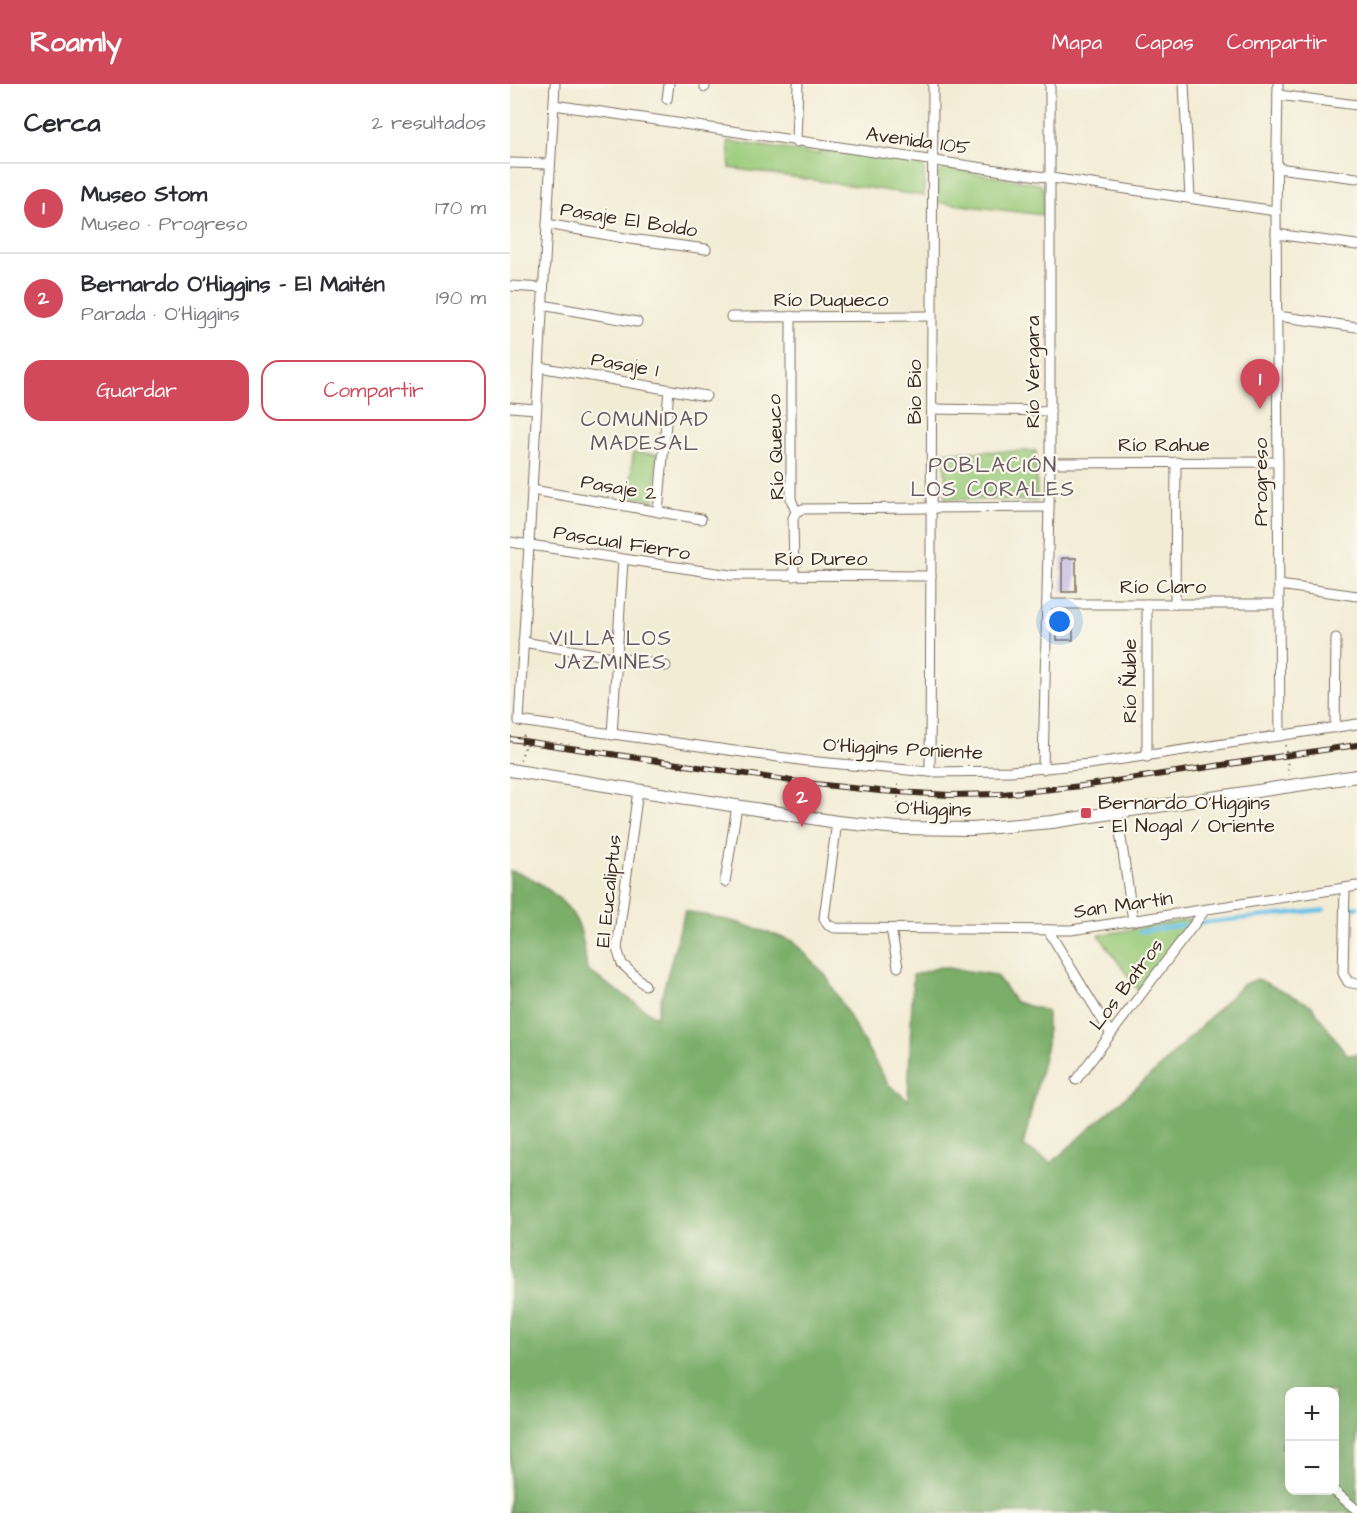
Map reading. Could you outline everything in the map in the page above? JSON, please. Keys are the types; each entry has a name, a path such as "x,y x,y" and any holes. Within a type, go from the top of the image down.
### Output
{"street":[{"path":"519,721 555,84"},
{"path":"667,99 669,84"},
{"path":"796,142 798,84"},
{"name":"Bio Bio","path":"930,772 933,84"},
{"name":"Río Vergara","path":"1043,768 1050,463 1050,84"},
{"path":"1184,84 1190,198"},
{"name":"Progreso","path":"1278,84 1276,234 1280,736"},
{"path":"1278,94 1357,105"},
{"name":"Avenida 105","path":"554,105 1276,211"},
{"path":"510,163 550,164"},
{"path":"1277,168 1357,178"},
{"name":"Pasaje El Boldo","path":"547,224 630,239 706,249"},
{"path":"1276,234 1357,245"},
{"path":"510,286 543,288"},
{"path":"542,305 637,322"},
{"name":"Río Queuco","path":"791,316 791,499 796,512 794,518 794,576"},
{"name":"Río Duqueco","path":"731,317 932,316"},
{"path":"1277,316 1357,327"},
{"name":"Pasaje 1","path":"539,367 706,396"},
{"path":"658,512 669,390"},
{"path":"510,407 536,409"},
{"path":"932,409 1050,411"},
{"path":"1175,604 1176,462"},
{"name":"Río Rahue","path":"1050,463 1278,462"},
{"name":"Pasaje 2","path":"532,490 701,519"},
{"path":"796,512 802,509 1049,507"},
{"name":"Pascual Fierro","path":"510,542 710,573"},
{"path":"612,735 623,560"},
{"name":"Río Dureo","path":"710,573 794,576 931,576"},
{"path":"1279,585 1357,596"},
{"name":"Río Claro","path":"1047,604 1279,604"},
{"name":"Río Ñuble","path":"1147,757 1148,604"},
{"path":"1335,728 1336,638"},
{"path":"523,642 666,666"},
{"name":"O'Higgins Poniente","path":"519,721 807,761 930,772 1043,768 1147,757 1357,724"},
{"name":"O'Higgins","path":"514,771 837,822 897,828 1005,828 1357,776"},
{"name":"El Eucaliptus","path":"638,790 617,949 622,964 645,985"},
{"path":"725,882 737,806"},
{"path":"1117,811 1133,921"},
{"name":"San Martín","path":"837,822 824,915 826,923 835,928 1048,930 1088,928 1357,886"},
{"path":"1345,889 1343,973 1346,980 1357,984"},
{"name":"Los Batros","path":"1076,1080 1205,910"},
{"path":"891,929 898,967"},
{"path":"1048,930 1111,1034"},
{"path":"1338,1495 1357,1510"}],"path":[{"path":"514,771 525,734 519,721"},
{"path":"1280,736 1286,746 1291,786"},
{"path":"896,769 900,792 897,828"}],"green space":[{"path":"728,141 819,154 819,150 914,162 924,168 924,196 730,168"},
{"path":"945,168 1040,184 1044,190 1043,215 937,202 938,174"},
{"path":"1036,451 1037,501 945,499 945,452"},
{"path":"633,453 657,454 655,500 630,498"},
{"path":"510,871 539,883 567,907 580,929 587,970 656,1017 685,911 736,922 793,941 826,976 888,1084 908,1100 913,975 940,967 996,975 1015,1002 1047,1011 1047,1044 1023,1146 1051,1163 1160,1067 1242,985 1258,979 1311,1005 1347,1055 1357,1054 1357,1513 510,1513"},
{"path":"1191,919 1192,923 1138,990 1099,935"}],"building":[{"path":"1062,558 1076,558 1076,592 1062,592"},
{"path":"1057,620 1073,620 1073,640 1057,640"}],"waterway":[{"path":"1352,907 1357,907"},
{"path":"1200,923 1324,910"},
{"path":"1139,932 1184,925"}],"railway":[{"path":"510,739 806,783 880,791 950,795 1002,794 1082,786 1357,745"}],"place":[{"name":"Museo Stom","path":"1260,409"},
{"name":"Bernardo O'Higgins - El Nogal / Oriente","path":"1086,813"},
{"name":"Bernardo O'Higgins - El Maitén","path":"802,827"}],"district":[{"name":"COMUNIDAD MADESAL","path":"645,431"},
{"name":"POBLACIÓN LOS CORALES","path":"993,477"},
{"name":"VILLA LOS JAZMINES","path":"611,650"}]}
